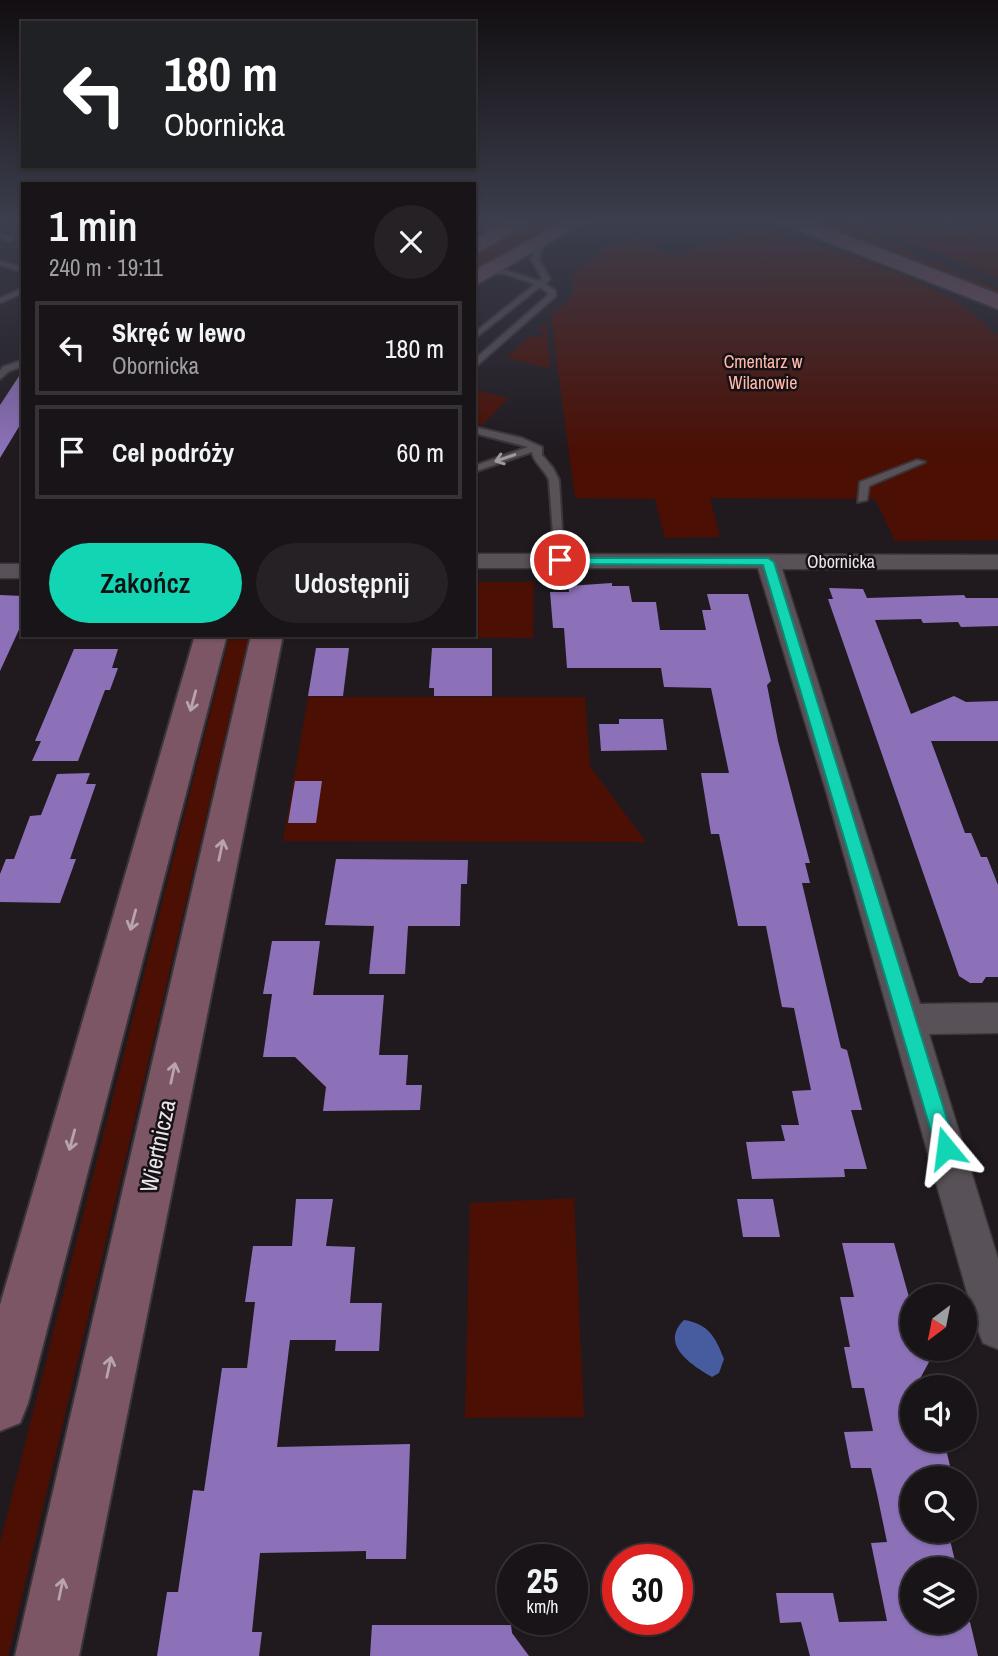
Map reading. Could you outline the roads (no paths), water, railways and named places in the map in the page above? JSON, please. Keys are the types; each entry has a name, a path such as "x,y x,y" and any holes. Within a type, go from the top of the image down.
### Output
{"main road":[{"path":"0,1404 210,637"},
{"name":"Wiertnicza","path":"47,1656 267,637"}],"street":[{"name":"Obornicka","path":"476,561 998,562"},
{"path":"768,562 908,1019 998,1328"},
{"path":"0,571 21,571"},
{"path":"908,1019 998,1018"}],"lane":[{"path":"476,335 523,297"},
{"path":"476,363 551,297"},
{"path":"0,376 6,369 21,364"},
{"path":"476,430 537,447"},
{"path":"476,468 537,447"},
{"path":"537,447 537,456 550,470 554,480 560,560"},
{"path":"862,500 864,484 920,462"}],"water":[{"path":"684,1320 705,1328 714,1338 724,1359 719,1373 712,1377 681,1353 675,1337"}],"park label":[{"name":"Cmentarz w Wilanowie","path":"763,371"}]}
